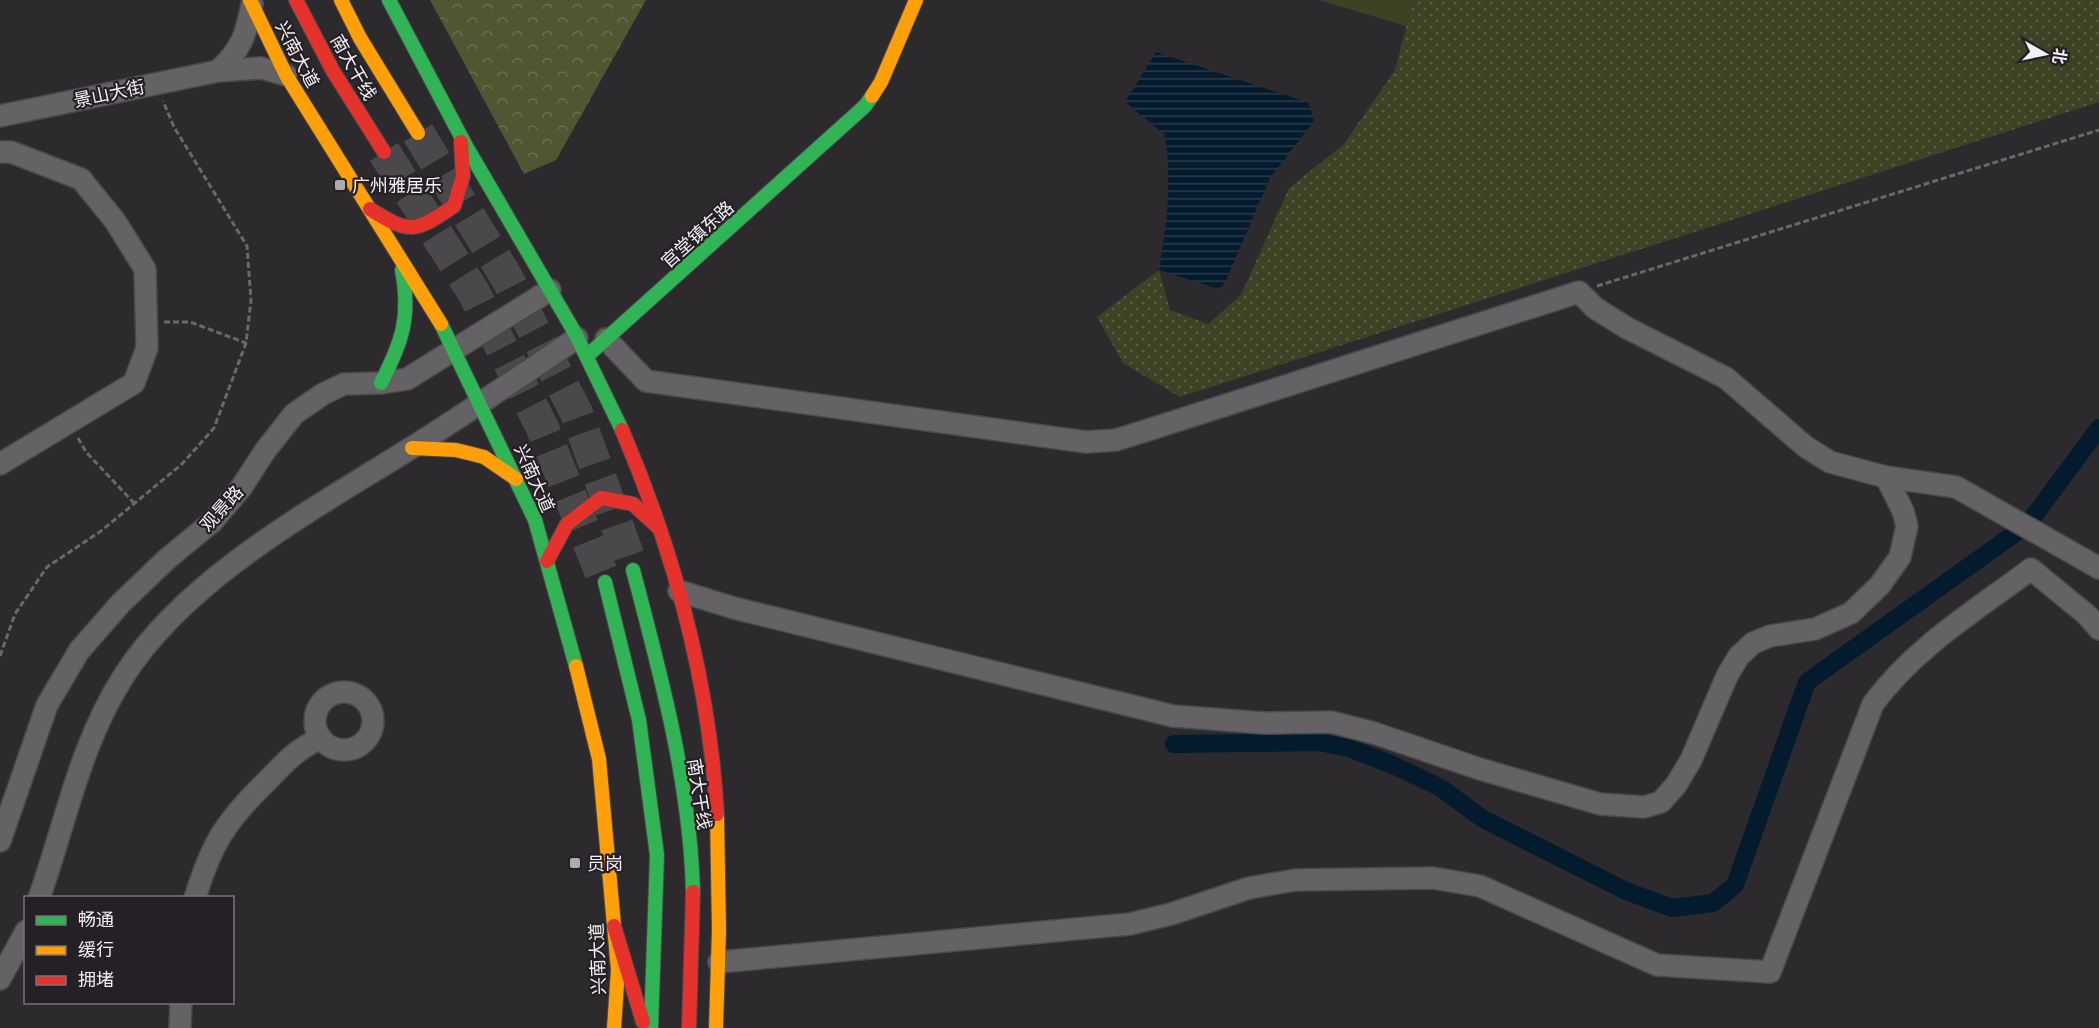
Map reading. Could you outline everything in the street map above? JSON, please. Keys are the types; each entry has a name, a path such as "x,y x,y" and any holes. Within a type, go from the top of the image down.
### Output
{"main road":[{"name":"南大干线","path":"296,0 333,71 384,152"},
{"name":"南大干线","path":"341,0 360,38 418,133"},
{"path":"389,0 461,136 582,347 628,441 659,528 693,637 714,755 719,962 716,1028"},
{"name":"官堂镇东路","path":"582,347 606,339 866,106 881,82 916,0"},
{"name":"兴南大道","path":"251,2 286,75 435,312 535,520 578,665 599,759 618,970 614,1028"},
{"name":"官堂镇东路","path":"831,138 852,99"},
{"path":"368,207 395,225 422,227 454,206 463,176 461,136"},
{"path":"381,383 396,355 408,318 409,300 399,256"},
{"path":"412,448 456,450 484,458 516,479"},
{"path":"548,561 557,535 574,513 601,498 633,504 659,528"},
{"name":"南大干线","path":"633,570 657,663 683,788 691,854 693,953 689,1028"},
{"path":"605,582 639,720 657,855 651,1028"},
{"path":"614,926 644,1028"}],"street":[{"path":"218,70 235,55 246,33 251,2"},
{"name":"景山大街","path":"0,116 218,70 261,68 286,75"},
{"path":"0,152 11,152 81,179 115,221 145,269 147,322 147,348 134,382 70,424 0,464"},
{"name":"观景路","path":"0,842 47,705 79,651 120,604 167,559 212,522 241,488 265,451 294,414 323,394 344,384 381,383 407,379 550,291"},
{"path":"606,339 645,381 1086,442 1116,440 1579,292 1594,309 1726,378 1806,447 1830,462 1886,477 1956,487 2099,568"},
{"path":"39,896 75,779 87,748 124,675 146,645 177,610 296,519 412,448 480,403 582,347"},
{"path":"679,591 734,608 1173,716 1264,723 1331,723 1374,733 1480,769 1600,804 1644,807 1661,802 1676,785 1691,760 1727,676 1739,656 1753,643 1770,636 1815,629 1851,613 1880,585 1900,557 1907,526 1903,511 1886,477"},
{"path":"719,962 1130,924 1171,914 1249,888 1295,880 1433,878 1480,886 1657,965 1770,972 1873,704 1894,675 1913,657 2031,569 2087,615 2099,629"},
{"path":"195,896 204,866 233,814 298,749 321,738"},
{"path":"0,979 24,935"},
{"path":"180,1028 181,1004"}],"path":[{"path":"0,656 15,614 47,567 101,531 183,464 214,428 246,343 251,300 247,246 174,127 162,98"},
{"path":"1579,292 2099,130"},
{"path":"147,322 190,322 246,343"},
{"path":"70,424 86,452 134,503"}],"green space":[{"path":"430,0 646,0 556,160 524,174"},
{"path":"1319,0 1413,0 1406,26"},
{"path":"1413,0 2099,0 2099,102 1180,397 1123,363 1097,317 1159,270 1170,310 1208,324 1241,295 1289,188 1344,144 1395,70"}],"water":[{"path":"1156,52 1309,103 1314,121 1270,178 1225,283 1218,289 1159,270 1168,203 1165,135 1125,102"}],"waterway":[{"path":"1174,744 1319,742 1349,748 1395,766 1441,788 1483,819 1626,891 1672,908 1713,903 1735,885 1807,682 2028,524 2099,428"}],"tunnel":[{"path":"418,133 507,278 577,414 633,570"},
{"path":"384,152 474,293 542,427 605,582"}],"traffic: fast":[{"path":"389,0 466,146 575,333 622,430"},
{"path":"587,356 865,106 872,96"},
{"path":"381,383 403,329 405,287 402,270"},
{"path":"441,324 535,520 576,666"},
{"path":"633,570 663,689 680,770 691,851 693,892"},
{"path":"605,582 639,720 657,855 651,1028"}],"traffic: slow":[{"path":"250,0 286,75 441,324"},
{"path":"341,0 360,38 418,133"},
{"path":"872,96 881,82 916,0"},
{"path":"412,448 456,450 484,457 516,479"},
{"path":"576,666 599,759 618,970 614,1028"},
{"path":"716,1028 719,930 717,814"}],"traffic: jam":[{"path":"296,0 333,71 384,152"},
{"path":"370,209 395,223 413,227 430,221 454,206 463,176 461,142"},
{"path":"622,430 658,523 686,618 706,715 717,814"},
{"path":"547,561 567,524 601,498 633,504 659,528"},
{"path":"689,1028 693,892"},
{"path":"614,926 643,1022"}],"place":[{"name":"广州雅居乐","path":"340,185"},
{"name":"员岗","path":"575,863"}]}
